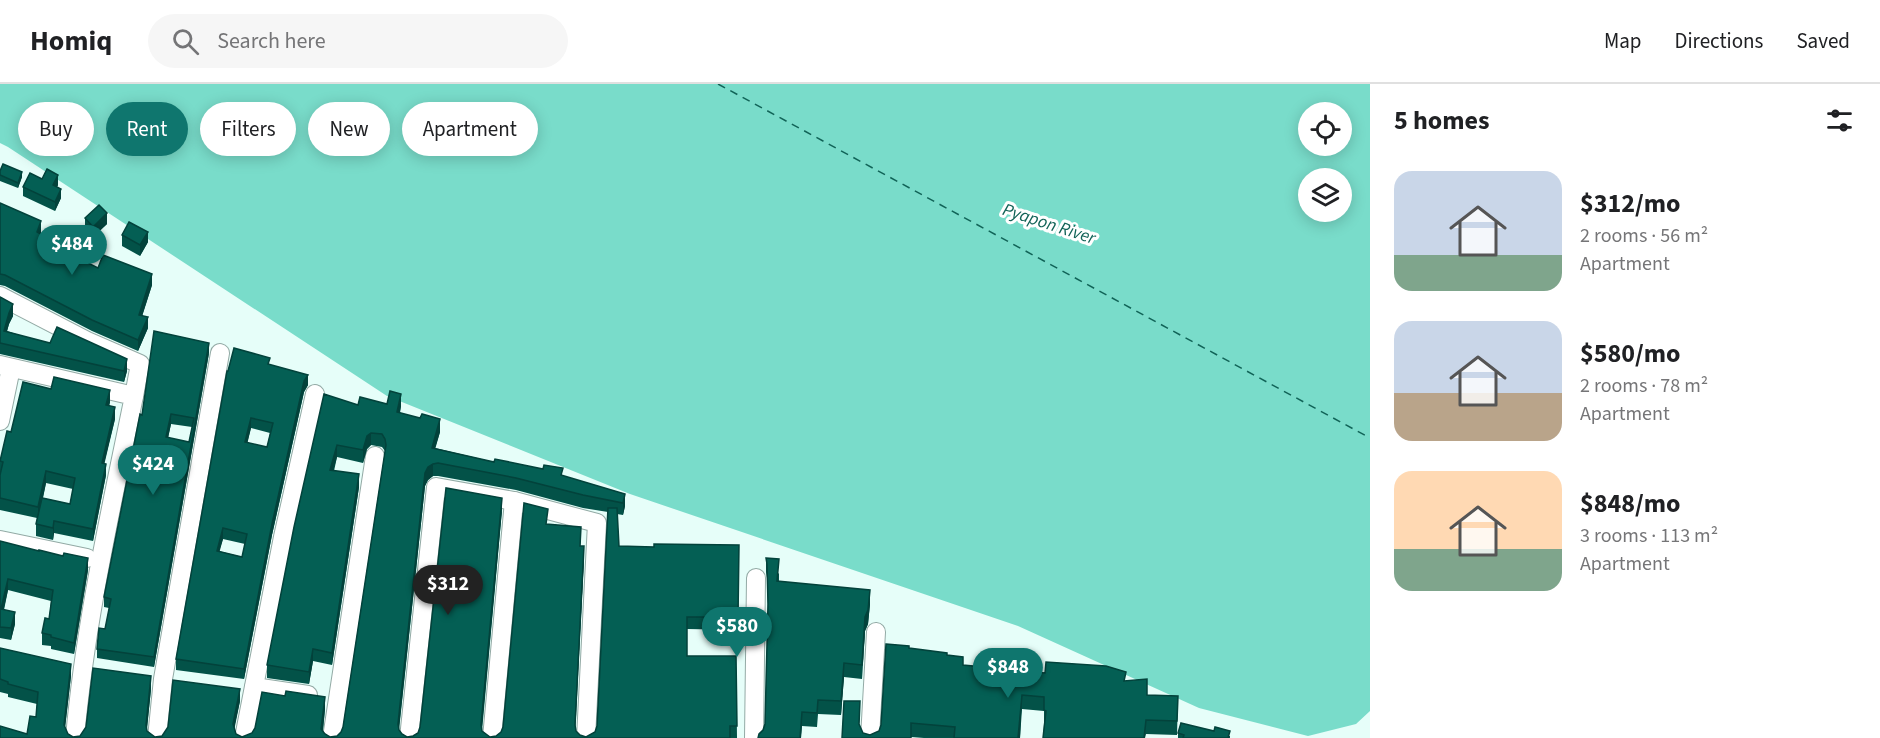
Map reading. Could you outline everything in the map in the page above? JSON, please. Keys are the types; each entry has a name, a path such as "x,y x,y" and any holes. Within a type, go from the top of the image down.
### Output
{"street":[{"path":"0,296 87,342 140,364 101,561 89,669 75,738"},
{"path":"157,738 157,678 220,353"},
{"path":"0,422 6,367 134,396"},
{"path":"244,738 283,537 315,394"},
{"path":"332,738 375,456"},
{"path":"409,738 436,487 514,501 597,523 586,738"},
{"path":"492,738 514,501"},
{"path":"0,540 101,561"},
{"path":"754,738 756,578"},
{"path":"870,738 876,632"},
{"path":"63,663 89,669"},
{"path":"157,678 185,682"},
{"path":"230,688 338,700"}],"water":[{"name":"Pyapon River","path":"0,84 1370,84 1370,711 1356,724 1308,736 1199,708 1018,626 630,494 387,396 22,156 94,156 94,102 18,102 18,154 0,143"}],"building":[{"path":"3,164 22,172 18,183 0,175"},
{"path":"47,169 58,175 53,185 61,189 55,202 23,187 30,173 42,179"},
{"path":"0,203 41,221 37,232 64,247 62,250 98,268 103,255 152,274 139,315 148,317 138,340 92,320 0,274"},
{"path":"99,205 107,213 93,227 85,218"},
{"path":"129,222 148,232 140,245 122,235"},
{"path":"0,297 13,304 4,331 50,343 57,327 127,359 124,371 0,343"},
{"path":"154,331 209,343 154,657 97,649 99,628 105,629 111,599 104,597 140,414 142,415","holes":["171,414 194,418 189,442 166,437"]},
{"path":"234,348 270,358 268,364 308,375 304,381 272,524 244,669 176,659","holes":["251,418 273,423 267,447 245,442","223,528 247,534 242,557 217,551"]},
{"path":"54,377 110,390 106,405 115,407 102,463 106,464 93,529 54,521 53,528 36,524 42,498 70,504 75,478 46,471 38,507 0,498 0,475 3,462 0,461 7,431 11,432 23,382 51,389"},
{"path":"390,391 401,394 397,412 420,418 422,414 440,419 432,448 494,462 495,459 543,469 544,465 563,468 561,475 625,494 623,503 516,478 438,463 428,467 425,473 398,724 402,734 407,737 413,736 418,733 420,727 446,488 502,498 482,731 490,737 496,736 503,727 524,503 548,509 546,524 581,527 580,546 584,546 575,725 576,731 586,737 595,732 597,726 608,508 617,508 619,546 739,545 738,617 687,617 687,656 736,656 737,726 730,726 730,738 0,738 0,726 27,734 30,716 36,717 38,692 8,684 0,679 0,648 71,664 64,725 68,734 73,737 80,736 86,727 93,668 151,676 146,725 147,731 155,737 162,736 168,727 173,680 240,689 233,724 236,734 242,737 252,733 255,728 262,692 285,696 286,691 325,697 321,729 330,737 337,736 343,727 386,445 382,434 371,433 367,436 363,450 337,445 330,470 359,474 332,653 313,649 309,672 267,665 294,527 324,394 358,405 360,397 387,404"},
{"path":"0,541 63,556 64,553 88,558 74,643 42,633 45,618 49,619 53,590 8,579 1,609 15,612 11,628 0,627"},
{"path":"766,558 779,559 777,581 870,590 865,617 862,665 844,663 841,701 818,700 817,713 802,712 800,738 758,738 765,724 768,604"},
{"path":"886,644 909,646 909,648 963,657 963,665 1045,673 1046,662 1106,666 1126,672 1124,681 1147,679 1147,695 1178,696 1177,721 1146,720 1144,738 1043,738 1046,711 1044,710 1044,697 1022,695 1018,738 954,738 955,727 911,723 911,738 842,738 844,701 860,701 859,724 863,733 870,735 879,731"},
{"path":"1181,723 1214,731 1215,727 1230,731 1228,738 1183,738 1184,735 1178,733"}],"ferry route":[{"path":"718,84 1370,438"}]}
